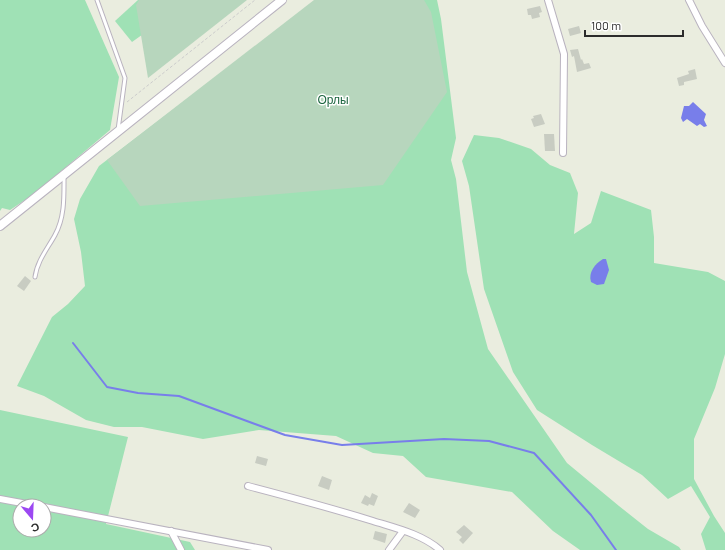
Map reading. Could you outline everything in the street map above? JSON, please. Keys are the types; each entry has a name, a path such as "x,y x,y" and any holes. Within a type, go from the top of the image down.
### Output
{"main road":[{"path":"0,226 282,0"}],"street":[{"path":"548,0 564,54 563,153"},
{"path":"689,0 702,26 725,63"},
{"path":"248,486 330,508 403,530 434,545 440,550"},
{"path":"0,499 12,501"},
{"path":"52,509 268,550"},
{"path":"389,550 403,530"},
{"path":"171,531 181,550"}],"lane":[{"path":"98,0 125,78 117,132"},
{"path":"35,277 36,269 56,233 64,207 64,174"}],"path":[{"path":"121,107 255,0"}],"green space":[{"path":"0,0 85,0 119,77 110,130 34,194 10,210 2,208 0,211"},
{"path":"138,0 184,0 178,9 132,42 115,21"},
{"path":"139,0 247,0 148,78 136,5"},
{"name":"Орлы","path":"314,0 424,0 431,12 447,92 383,185 140,206 107,160"},
{"path":"317,0 437,0 441,19 456,138 451,160 456,179 467,272 488,349 567,463 648,529 679,547 681,550 580,550 553,531 512,492 426,477 403,456 373,453 336,436 259,430 203,439 142,427 114,427 86,420 44,396 17,386 52,317 68,304 85,286 81,252 74,219 80,199 99,166"},
{"path":"474,135 499,138 531,149 550,165 570,173 578,193 574,234 591,223 601,191 651,210 654,237 654,263 708,272 725,281 725,354 715,388 694,439 694,479 725,533 725,550 706,550 701,534 710,517 691,486 668,499 642,475 537,410 513,372 484,289 469,186 462,161"},
{"path":"0,410 128,437 106,524 190,542 195,550 0,550"}],"shaded area":[{"path":"693,102 706,114 704,120 707,126 704,127 700,124 697,126 687,119 683,122 681,118 684,106 689,106"},
{"path":"603,259 606,259 609,270 604,284 597,285 591,282 590,275 597,263"}],"building":[{"path":"540,6 542,12 539,13 540,17 532,19 531,15 528,15 527,9"},
{"path":"579,26 581,33 570,36 568,29"},
{"path":"578,49 581,60 582,59 584,64 589,63 591,68 577,72 574,56 572,57 570,50"},
{"path":"695,69 697,79 684,82 684,85 679,86 677,78 689,74 688,71"},
{"path":"541,114 545,124 534,127 531,119 534,118 533,116"},
{"path":"544,134 554,134 555,151 545,151"},
{"path":"25,276 31,281 24,291 17,286"},
{"path":"257,456 268,459 266,466 255,463"},
{"path":"322,476 332,480 329,490 318,486"},
{"path":"372,493 378,496 374,506 369,504 368,506 361,503 365,495 370,498"},
{"path":"409,503 420,510 415,518 403,512"},
{"path":"464,525 473,533 463,544 459,540 462,537 456,532"},
{"path":"375,531 387,534 385,543 373,539"}],"waterway":[{"path":"73,343 107,387 138,393 179,396 285,435 342,445 444,439 489,441 534,453 591,515 616,550"}]}
